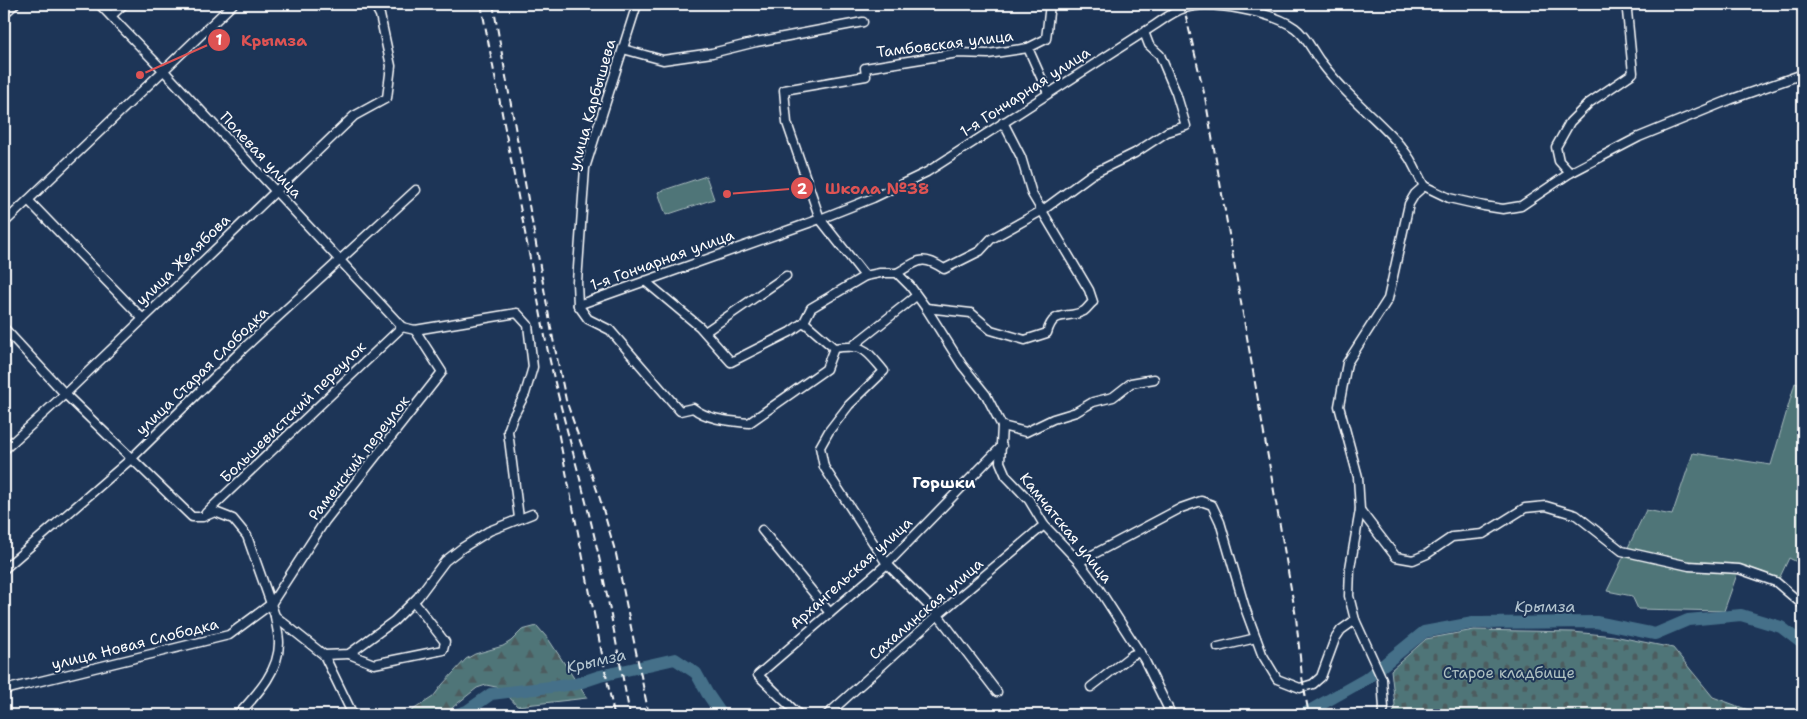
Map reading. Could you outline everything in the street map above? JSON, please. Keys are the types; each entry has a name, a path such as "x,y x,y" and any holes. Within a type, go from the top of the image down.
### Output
{"street":[{"path":"4,14 15,4"},
{"name":"Полевая улица","path":"99,4 164,70 402,327"},
{"path":"111,16 124,4"},
{"path":"4,223 233,4"},
{"name":"улица Желябова","path":"4,450 65,394 354,116 387,98 391,66 380,15 374,4"},
{"name":"улица Карбышева","path":"578,305 577,282 585,168 637,4"},
{"path":"1048,93 1028,48 1046,39 1050,4"},
{"path":"1570,173 1560,160 1556,147 1570,122 1589,103 1632,73 1627,11 1629,4"},
{"name":"1-я Гончарная улица","path":"578,305 820,219 873,198 927,172 1144,32 1184,8 1199,5 1243,9 1278,20 1294,28 1304,37 1320,61 1342,88 1392,138 1409,158 1424,186"},
{"path":"623,49 663,60 712,53 756,42 863,22"},
{"path":"645,281 704,332 731,362 790,332 804,322 811,308 865,276 880,273 897,273 917,262 925,260 933,262 944,269 980,251 991,239 1042,210 1092,174 1135,153 1167,132 1186,126 1176,93 1160,55 1149,46 1144,32"},
{"name":"Тамбовская улица","path":"820,219 787,123 784,90 866,76 866,68 958,53 988,54 1028,48"},
{"path":"1382,715 1384,708 1382,679 1355,620 1349,596 1350,568 1360,510 1358,477 1339,406 1347,363 1388,299 1409,204 1415,194 1424,186 1449,198 1484,206 1513,208 1521,206 1570,173 1639,137 1732,99 1803,74"},
{"path":"926,308 970,313 991,330 1025,340 1047,333 1050,323 1058,316 1083,311 1093,302 1089,290 1032,194 1021,157 1003,122"},
{"name":"улица Старая Слободка","path":"4,569 132,458 196,394 416,190"},
{"path":"28,200 143,319"},
{"path":"820,219 865,276"},
{"name":"Камчатская улица","path":"897,273 926,308 962,365 986,395 1002,426 1000,462 1006,476 1029,500 1044,525 1079,562 1099,589 1140,652 1170,712"},
{"path":"704,332 786,276"},
{"path":"854,346 916,296"},
{"path":"578,305 588,319 610,330 680,411 692,408 701,414 731,421 749,423 826,369 834,348"},
{"path":"402,327 415,330 517,313 528,325 533,367 525,394 508,431 519,518"},
{"path":"804,322 834,348 854,346 867,350 884,371 849,404 829,431 820,447 824,467 887,564 938,615 997,692"},
{"name":"Большевистский переулок","path":"203,516 402,327"},
{"path":"4,328 65,394 192,517 215,512 233,519 247,536 275,616 279,645 272,671 264,684 238,715"},
{"name":"Раменский переулок","path":"271,604 325,522 442,372 415,330"},
{"path":"1002,426 1026,432 1054,419 1076,412 1094,402 1113,398 1131,383 1154,380"},
{"name":"Архангельская улица","path":"799,715 758,675 887,564 1002,446"},
{"path":"1079,562 1181,508 1201,501 1212,505 1220,522 1245,608 1262,654 1277,679 1300,688 1313,684 1320,676 1338,634 1355,620"},
{"path":"1360,510 1396,557 1413,560 1427,554 1452,537 1483,534 1525,508 1546,506 1576,515 1622,551 1688,566 1740,570 1776,582 1803,605"},
{"path":"350,654 394,621 414,602 445,561 489,531 532,514"},
{"name":"Сахалинская улица","path":"827,715 938,615 1044,525"},
{"path":"762,530 830,613"},
{"path":"324,656 350,654 374,664 443,650 445,642 414,602"},
{"name":"улица Новая Слободка","path":"4,690 229,635 271,604"},
{"path":"275,616 324,656 353,715"},
{"path":"1218,647 1256,638"},
{"path":"1091,687 1132,655 1140,652"}],"green space":[{"path":"706,176 714,199 666,215 658,192"},
{"path":"1795,383 1803,386 1803,565 1789,558 1779,579 1740,566 1724,611 1638,609 1632,596 1607,591 1646,510 1672,515 1693,453 1771,465"},
{"path":"537,626 549,640 587,698 517,706 501,688 486,685 477,688 453,707 448,715 405,715 433,697 466,659 475,654 503,646 522,630"},
{"name":"Старое кладбище","path":"1474,630 1573,632 1614,636 1673,648 1713,697 1762,715 1393,715 1395,705 1391,670 1426,639"}],"waterway":[{"name":"Крымза","path":"1302,715 1366,679 1424,632 1473,623 1596,622 1655,634 1688,620 1741,615 1781,627 1803,644"},
{"name":"Крымза","path":"454,715 467,711 491,694 576,684 600,676 675,659 696,673 722,715"}],"railway":[{"path":"481,4 547,347 586,502 610,608 630,715"},
{"path":"493,4 553,339 566,400 600,499 616,554 649,715"},
{"path":"1183,4 1205,97 1296,617 1302,677 1309,715"},
{"path":"554,411 614,715"}],"place":[{"name":"Крымза","path":"140,75"},
{"name":"Школа №38","path":"727,194"}],"district":[{"name":"Горшки","path":"944,482"}]}
